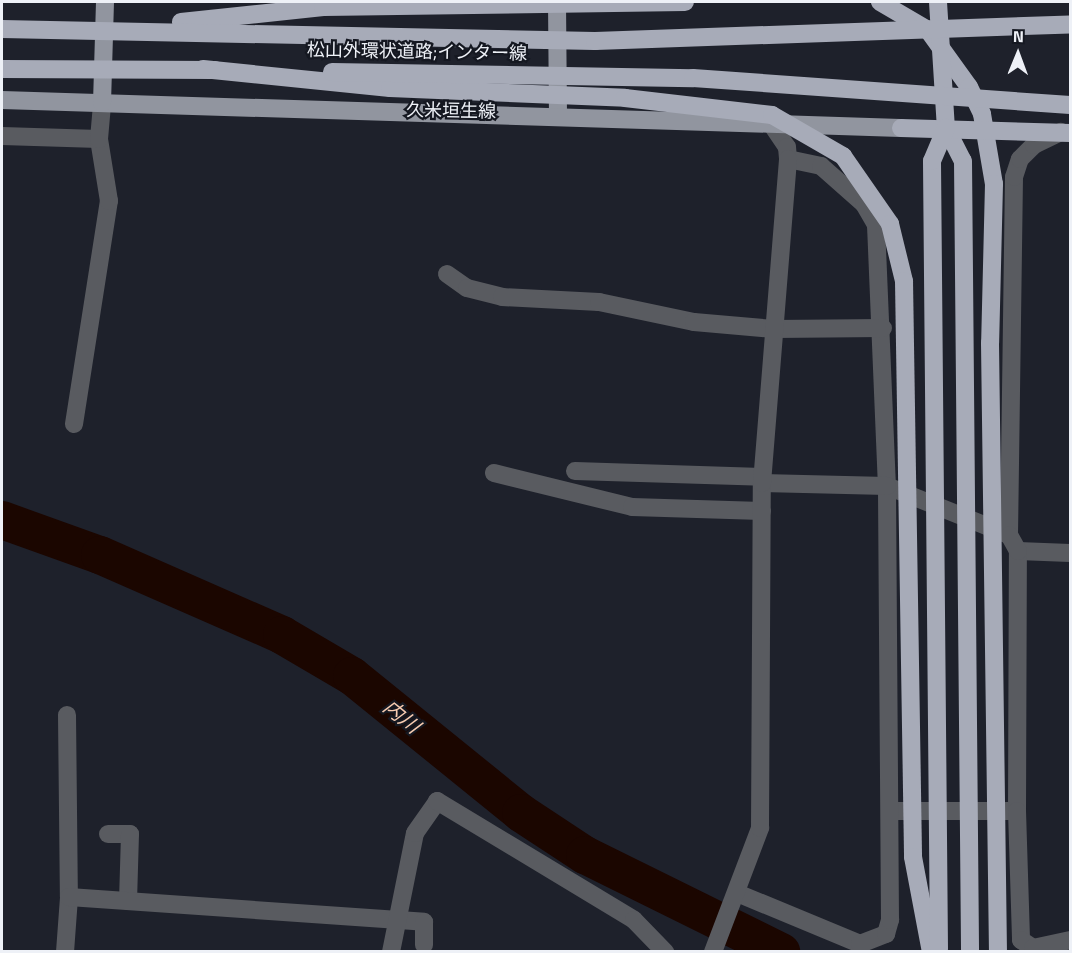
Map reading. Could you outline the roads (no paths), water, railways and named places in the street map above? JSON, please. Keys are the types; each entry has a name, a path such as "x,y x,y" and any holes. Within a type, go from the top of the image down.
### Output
{"highway":[{"path":"121,29 323,7 685,2"},
{"path":"880,2 928,30 969,87 984,124 994,184 990,343 998,951"},
{"path":"938,2 946,128 963,160 970,951"},
{"name":"松山外環状道路;インター線","path":"2,29 121,29 595,41 1071,24"},
{"name":"松山外環状道路;インター線","path":"2,69 203,69 832,84 1071,105"},
{"path":"203,69 390,88 625,98 772,116 843,156 890,224 904,281 913,857 931,951"},
{"path":"901,128 1066,132"},
{"path":"939,951 932,161 946,128"}],"main road":[{"path":"102,103 105,2"},
{"path":"557,2 558,116"},
{"name":"久米垣生線","path":"2,100 558,116 774,128 901,128"}],"street":[{"path":"74,424 109,201 99,139 102,103"},
{"path":"714,950 754,849 761,806 762,480 788,159 787,147 774,128"},
{"path":"1066,132 1034,146 1020,159 1014,177 1013,543 1021,940 1033,948 1071,940"},
{"path":"2,136 99,139"},
{"path":"735,898 830,934 875,942 886,933 890,920 884,328 872,215 821,166 788,159"},
{"path":"447,274 467,288 502,297 599,302 694,322 774,329 884,328"},
{"path":"575,471 887,486 1013,543 1071,554"},
{"path":"494,473 632,507 762,511"},
{"path":"65,951 69,897 67,715"},
{"path":"391,951 415,833 437,801 634,920 664,951"},
{"path":"890,811 1017,811"},
{"path":"108,834 130,834 128,901"},
{"path":"69,897 397,922 424,922 424,945"}],"waterway":[{"name":"内川","path":"2,520 100,555 282,635 352,676 521,813 585,855 781,952"}]}
